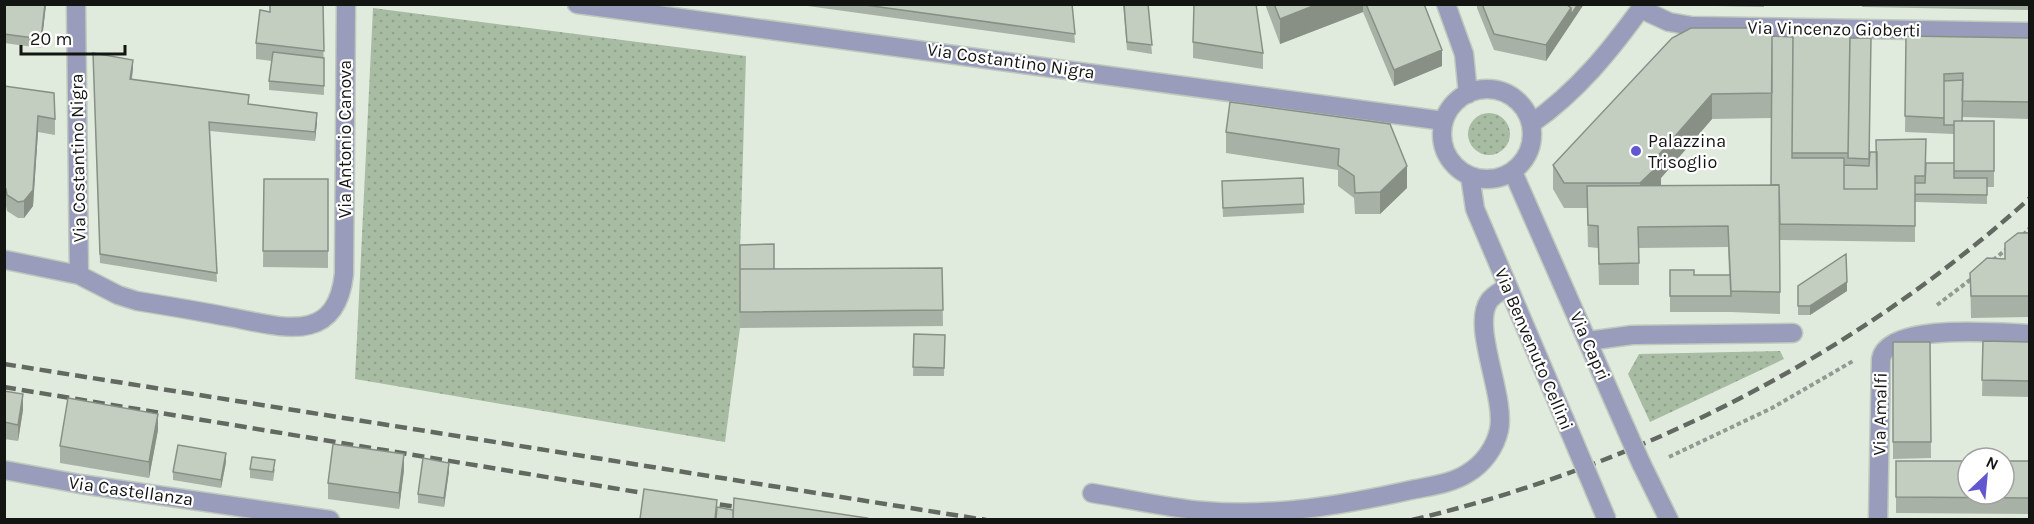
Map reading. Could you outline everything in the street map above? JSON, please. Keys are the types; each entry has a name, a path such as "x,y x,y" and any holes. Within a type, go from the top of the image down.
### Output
{"street":[{"name":"Via Costantino Nigra","path":"76,4 79,275"},
{"name":"Via Antonio Canova","path":"6,260 79,275 118,295 137,301 292,329 315,323 327,316 342,290 344,274 346,4"},
{"name":"Via Costantino Nigra","path":"577,4 1444,121"},
{"path":"1446,4 1464,54 1468,94"},
{"path":"1531,124 1574,92 1643,7"},
{"name":"Via Vincenzo Gioberti","path":"1643,7 1660,19 1692,26 2030,32"},
{"path":"1493,90 1506,94 1517,101 1531,124 1531,146 1521,164 1513,172 1492,179 1470,176 1459,169 1444,147 1444,121 1449,110 1468,94 1493,90"},
{"name":"Via Capri","path":"1513,172 1641,463 1669,519"},
{"name":"Via Benvenuto Cellini","path":"1470,176 1475,209 1607,519"},
{"path":"1092,493 1204,511 1248,512 1358,502 1452,481 1479,465 1488,454 1498,432 1500,409 1486,340 1484,312 1490,300 1507,287"},
{"path":"1588,341 1632,335 1793,333"},
{"name":"Via Amalfi","path":"1878,519 1881,359 1886,348 1899,339 1930,333 2030,334"},
{"name":"Via Castellanza","path":"4,470 80,484 330,519"}],"green space":[{"path":"373,8 746,56 740,328 725,442 355,379"},
{"path":"1489,113 1497,114 1504,119 1509,126 1509,142 1504,149 1497,154 1489,155 1481,154 1474,149 1469,142 1468,134 1469,126 1474,119 1481,114"},
{"path":"1780,351 1784,359 1650,422 1628,374 1639,354"}],"building":[{"path":"4,4 45,4 41,39 4,34"},
{"path":"270,4 323,4 324,51 256,43 260,10 270,12"},
{"path":"858,4 1072,4 1075,34"},
{"path":"1124,4 1148,4 1152,45 1127,42"},
{"path":"1194,4 1256,4 1263,53 1193,42"},
{"path":"1274,4 1318,4 1280,19"},
{"path":"1366,4 1424,4 1442,50 1394,70"},
{"path":"1482,4 1566,4 1571,8 1546,45 1494,34"},
{"path":"1566,4 1578,4 1571,15 1571,8"},
{"name":"Palazzina Trisoglio","path":"1691,28 1772,28 1772,93 1712,94 1655,159 1661,163 1640,183 1564,183 1553,165 1672,38"},
{"path":"1793,32 1850,33 1848,153 1792,153"},
{"path":"1772,36 1793,37 1792,158 1844,158 1844,189 1877,189 1876,140 1926,139 1925,176 1915,176 1915,226 1780,224 1779,185 1771,185"},
{"path":"1906,36 2030,38 2030,102 1962,101 1963,73 1944,74 1944,118 1905,116"},
{"path":"1850,38 1871,38 1869,159 1848,158"},
{"path":"273,52 324,58 324,86 269,81"},
{"path":"93,53 133,60 130,79 249,95 248,104 317,113 315,132 209,122 217,273 100,254"},
{"path":"1963,80 1962,121 1954,121 1954,125 1944,125 1944,81"},
{"path":"4,86 54,93 55,119 38,116 33,190 24,201 18,202 7,195 4,189"},
{"path":"1230,102 1390,124 1407,166 1380,192 1355,193 1354,176 1338,165 1339,149 1226,132"},
{"path":"1954,121 1994,121 1994,171 1954,171"},
{"path":"1870,152 1877,152 1877,189 1844,189 1844,165 1869,166"},
{"path":"1926,163 1954,163 1954,178 1987,178 1987,195 1915,194 1915,183 1925,183"},
{"path":"1303,178 1304,204 1223,208 1222,181"},
{"path":"264,179 328,179 328,251 263,251"},
{"path":"1779,185 1780,292 1731,291 1728,226 1638,227 1639,263 1599,264 1598,226 1588,225 1587,186"},
{"path":"2018,233 2030,233 2030,296 1971,296 1970,273 1987,258 2005,259 2005,243"},
{"path":"774,244 774,269 740,269 740,245"},
{"path":"1846,254 1847,282 1810,306 1798,306 1798,286"},
{"path":"942,268 943,310 740,312 740,269"},
{"path":"1670,270 1694,270 1694,275 1730,275 1731,296 1670,296"},
{"path":"914,334 945,335 944,368 913,367"},
{"path":"1983,341 2030,342 2030,381 1982,380"},
{"path":"1893,342 1930,342 1931,442 1893,442"},
{"path":"4,391 23,394 18,425 4,422"},
{"path":"68,398 158,414 149,462 60,446"},
{"path":"333,444 404,454 399,493 328,483"},
{"path":"178,445 226,453 221,480 173,472"},
{"path":"252,457 275,460 273,472 250,469"},
{"path":"423,458 449,463 444,498 418,494"},
{"path":"1896,461 1956,461 1956,497 1896,497"},
{"path":"2016,461 2030,461 2030,498 2016,498"},
{"path":"644,489 717,500 715,519 640,519"},
{"path":"734,498 867,518 733,519"},
{"path":"717,507 733,510 733,519 716,519"}],"railway":[{"path":"1412,520 1497,497 1581,469 1662,436 1741,398 1818,355 1892,307 1963,255 2030,198"},
{"path":"4,364 986,520"},
{"path":"4,387 661,496"},
{"path":"702,502 750,509"}],"place":[{"name":"Palazzina Trisoglio","path":"1636,151"}]}
